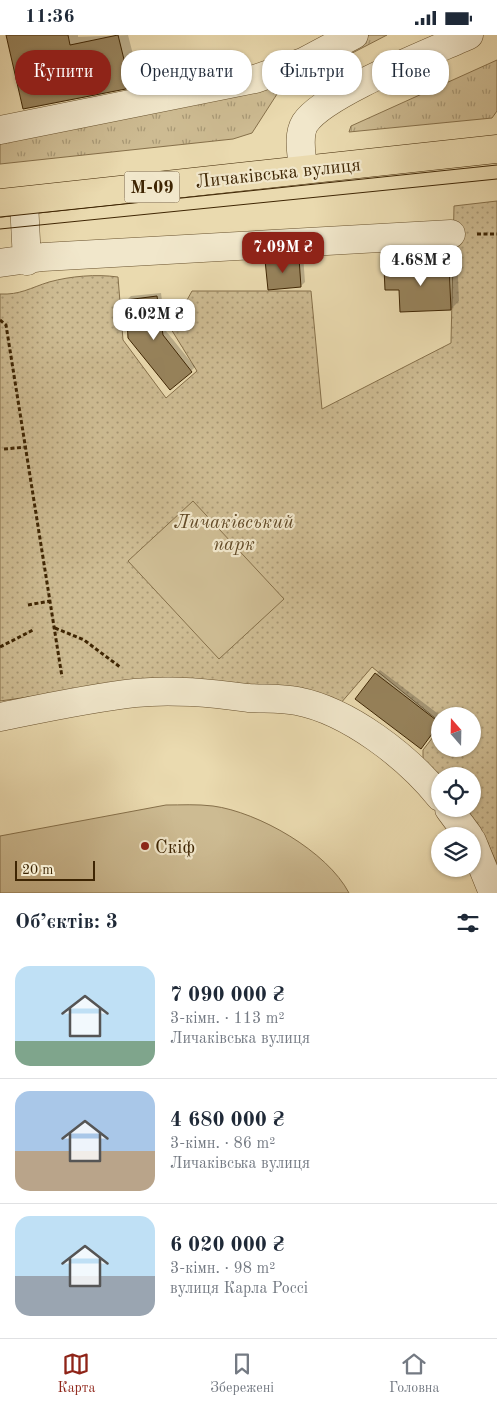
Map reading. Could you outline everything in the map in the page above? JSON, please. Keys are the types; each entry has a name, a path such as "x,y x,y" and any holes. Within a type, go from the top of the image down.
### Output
{"main road":[{"name":"Личаківська вулиця","path":"12,203 303,169 497,149"}],"street":[{"path":"0,130 255,79 303,62 354,35"},
{"path":"303,169 300,138 304,124 324,104 350,89 469,35"},
{"path":"12,203 27,261"},
{"path":"0,263 53,257 452,234"},
{"path":"0,717 140,693 195,692 298,701 336,714 368,733 398,755 431,786"},
{"path":"481,863 493,893"}],"path":[{"path":"0,320 6,325 66,705"},
{"path":"4,449 26,447"},
{"path":"28,605 50,601"},
{"path":"54,628 98,648 129,675 140,693"},
{"path":"0,647 32,630"}],"green space":[{"path":"369,35 387,35 358,50 327,50 360,41"},
{"path":"497,60 497,111 492,118 349,132 351,126 420,95 449,95 449,82"},
{"path":"262,68 262,95 276,95 252,133 233,139 0,164 0,140 164,95 252,95 252,71"},
{"name":"Личаківський парк","path":"497,201 497,864 487,841 481,834 481,827 475,827 467,817 481,817 481,767 431,767 431,770 423,764 423,750 431,740 431,757 481,757 481,707 431,707 431,715 372,667 340,704 141,681 0,701 0,294 19,292 49,282 75,277 118,277 123,340 166,398 197,371 171,329 192,291 311,291 322,409 451,343 454,206"},
{"path":"193,501 284,599 219,659 128,561"},
{"name":"Скіф","path":"166,805 213,806 250,816 270,825 290,836 325,863 339,877 349,893 0,893 0,836"}],"building":[{"path":"6,35 68,35 70,45 118,35 122,50 121,90 111,92 111,50 15,50 15,74"},
{"path":"20,95 95,95 23,109"},
{"path":"299,258 301,287 268,290 265,260"},
{"path":"449,265 451,310 400,312 399,290 385,290 384,268"},
{"path":"157,296 163,335 192,372 170,390 128,338 126,300"},
{"path":"375,673 431,716 431,735 421,749 355,699"}],"tram line":[{"path":"0,217 497,165"},
{"path":"0,229 497,179"}],"place":[{"name":"Скіф","path":"145,846"}]}
